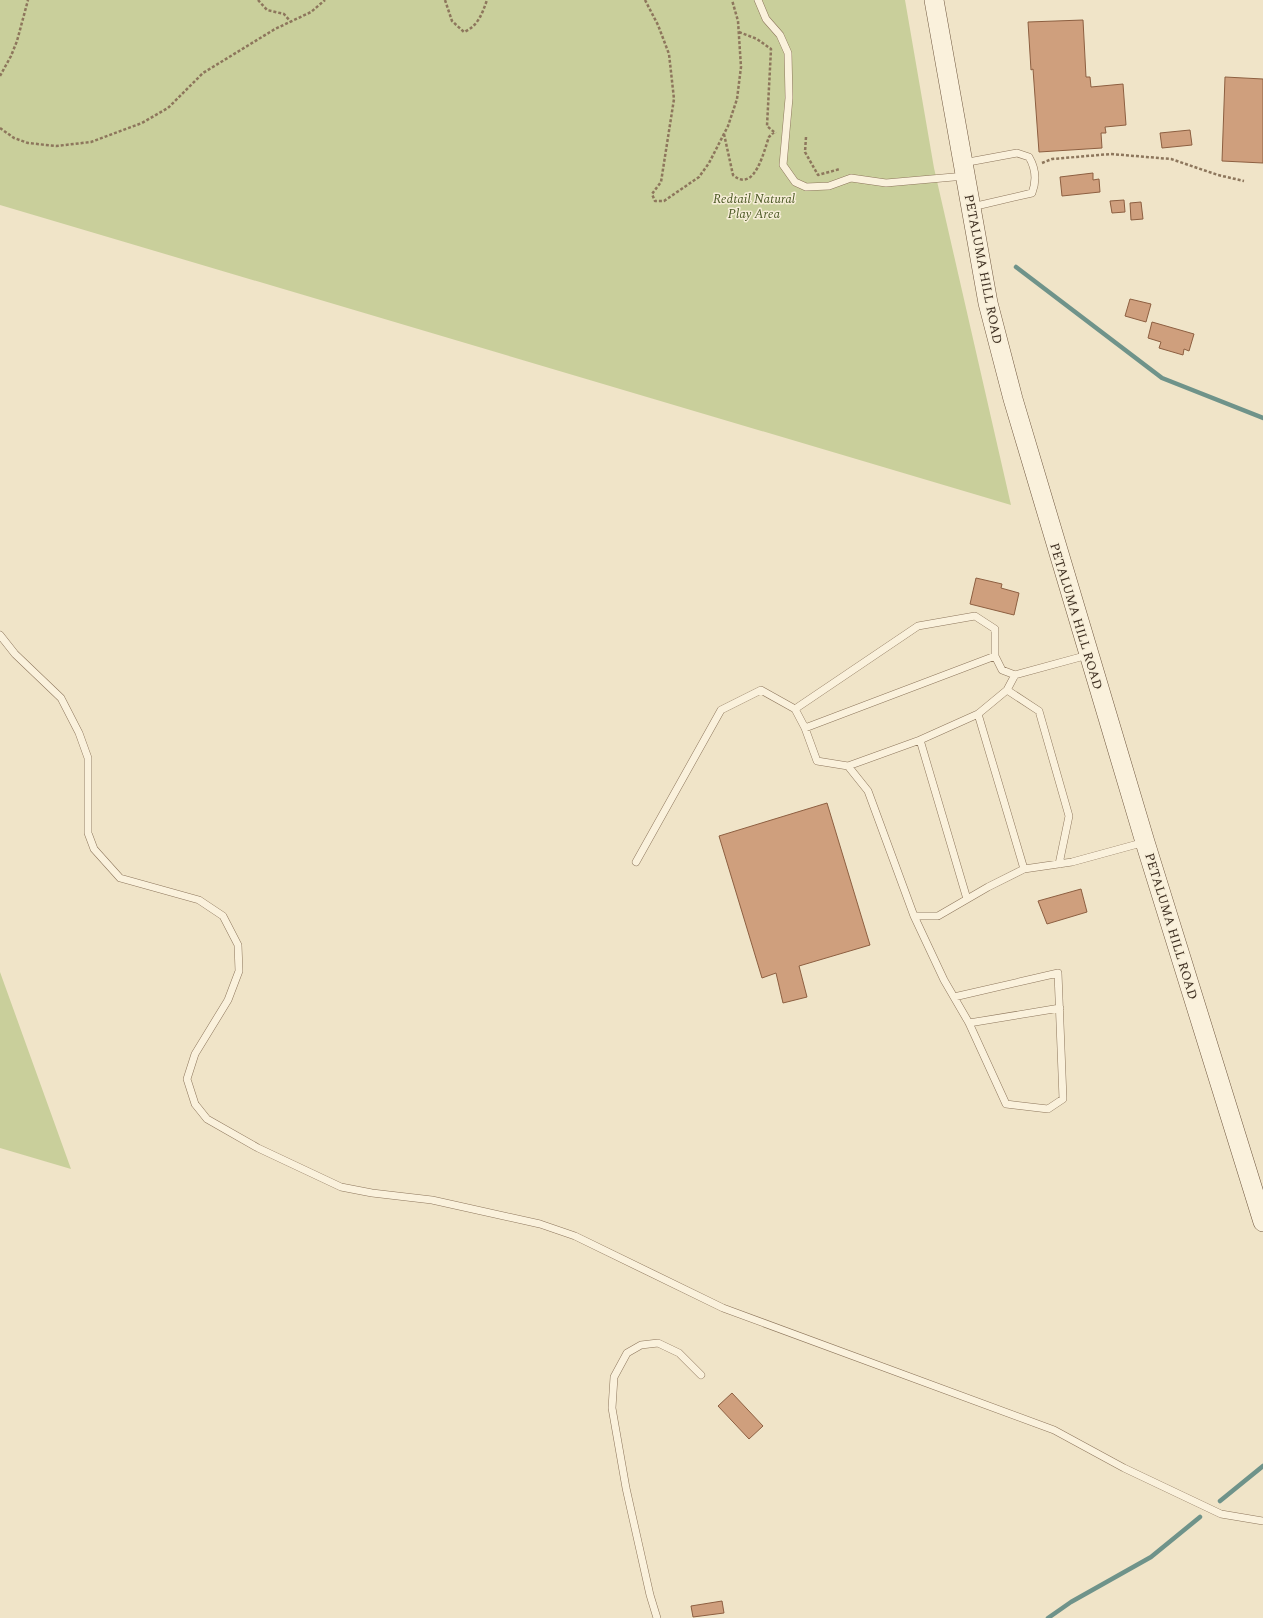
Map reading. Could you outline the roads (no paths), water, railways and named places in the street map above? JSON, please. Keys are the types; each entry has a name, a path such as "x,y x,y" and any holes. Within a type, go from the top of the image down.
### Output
{"main road":[{"name":"PETALUMA HILL ROAD","path":"934,0 988,303 1013,399 1088,655 1263,1222"}],"lane":[{"path":"758,0 766,19 780,35 788,53 789,98 783,164 795,182 806,187 828,186 851,178 886,183 964,169 1017,153 1029,156 1034,166 1035,184 1032,193 971,207"},
{"path":"795,709 918,626 975,616 994,629 995,656 1002,670 1015,675 1088,655"},
{"path":"0,635 15,654 61,698 79,733 88,758 88,832 94,849 120,878 199,900 223,916 238,946 239,971 228,1000 194,1054 187,1079 195,1104 207,1119 258,1148 341,1187 372,1193 432,1200 540,1224 575,1236 723,1308 1054,1430 1124,1468 1221,1514 1263,1522"},
{"path":"805,728 995,656"},
{"path":"636,862 721,710 761,690 795,709 805,728 817,761 848,766 920,740 978,714 1007,690 1015,675"},
{"path":"1007,690 1039,711 1069,816 1059,864"},
{"path":"978,714 1024,870"},
{"path":"920,740 967,899"},
{"path":"848,766 868,791 914,916 944,980 969,1023 1006,1104 1048,1109 1063,1099 1058,973 954,997"},
{"path":"914,916 938,916 988,887 1024,870 1072,862 1146,842"},
{"path":"969,1023 1060,1008"},
{"path":"657,1618 650,1595 626,1488 612,1408 614,1377 627,1353 641,1345 658,1343 679,1353 701,1375"}],"waterway":[{"path":"1016,267 1162,378 1263,418"},
{"path":"1220,1501 1263,1466"},
{"path":"1048,1618 1071,1602 1151,1557 1200,1517"}],"park label":[{"name":"Redtail Natural Play Area","path":"754,206"}]}
